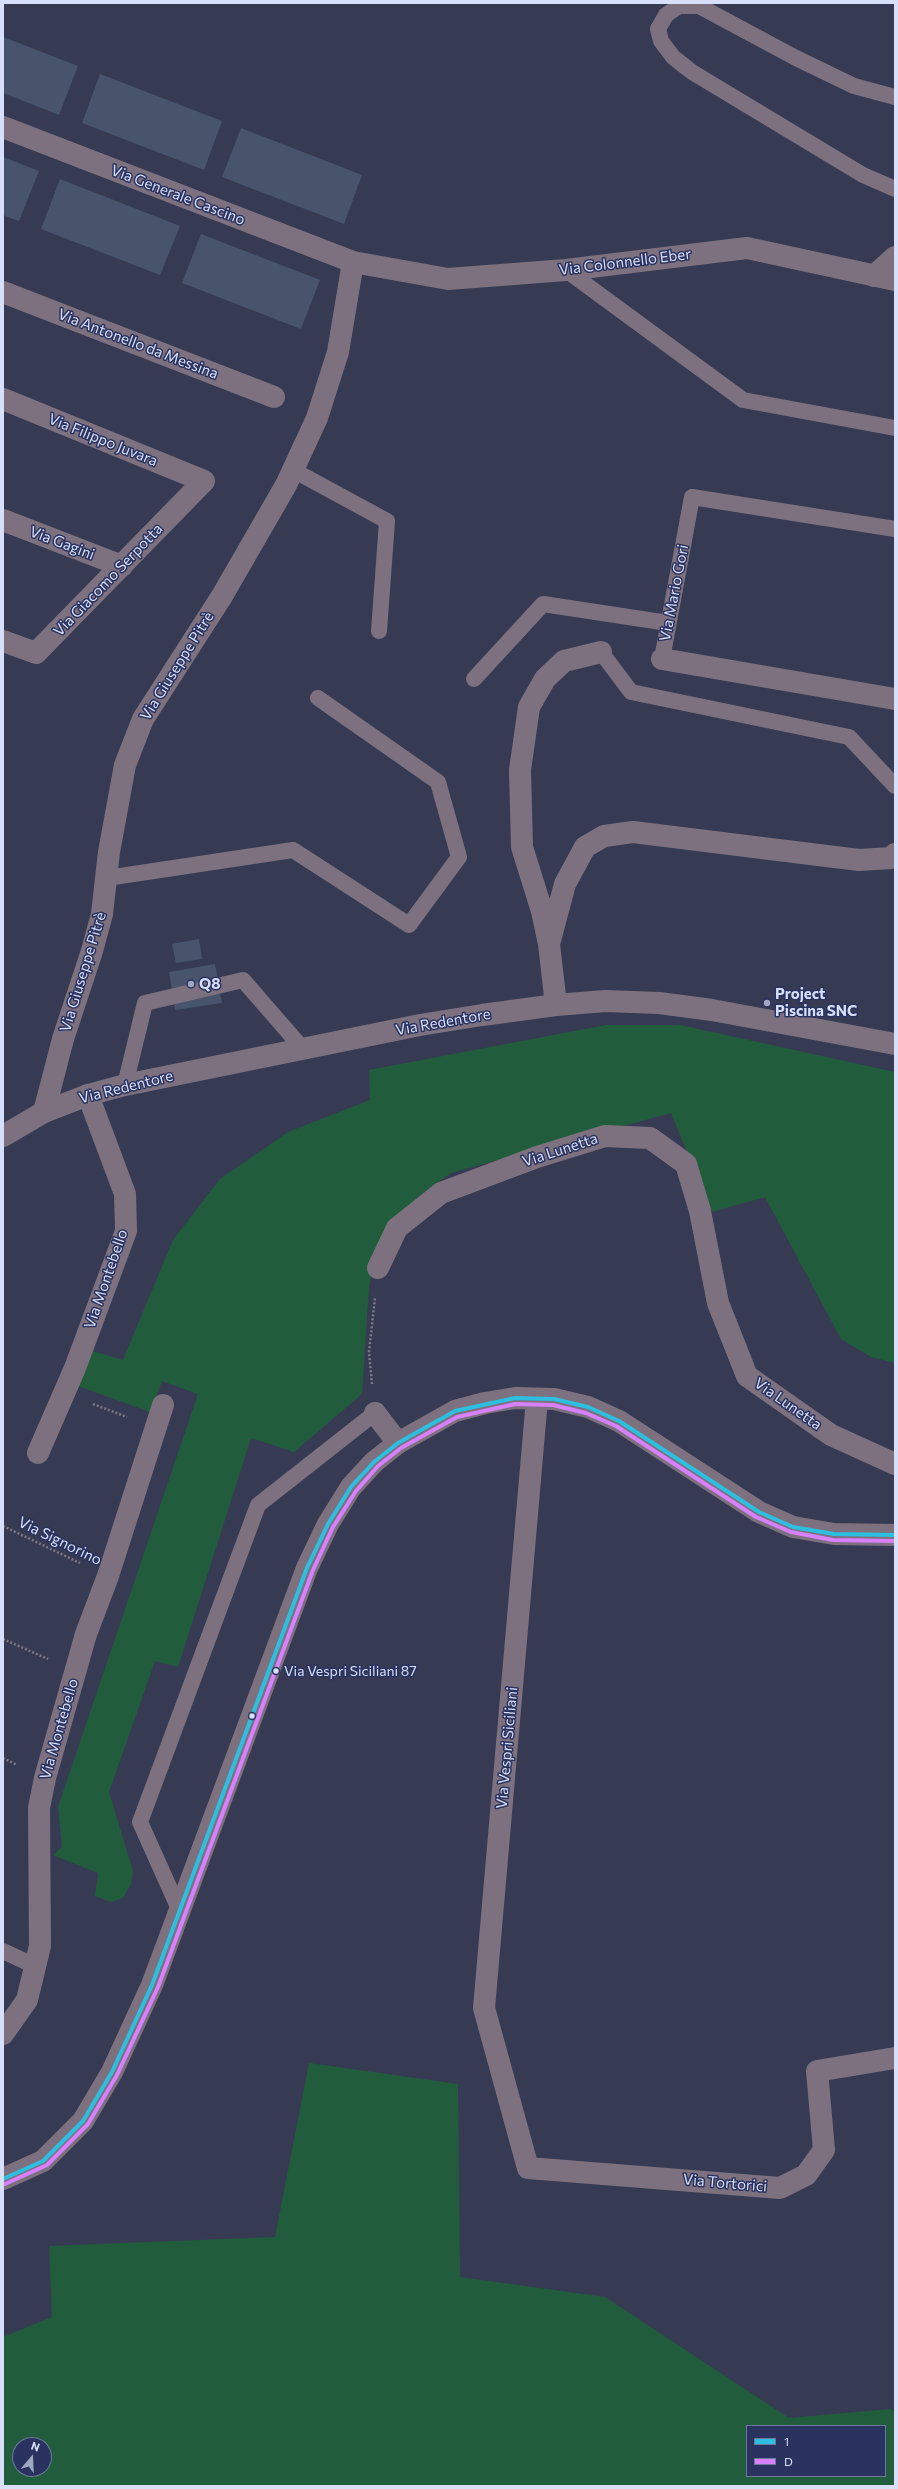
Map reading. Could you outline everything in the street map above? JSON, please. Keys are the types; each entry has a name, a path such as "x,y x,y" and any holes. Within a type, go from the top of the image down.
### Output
{"street":[{"name":"Via Generale Cascino","path":"3,127 353,262"},
{"name":"Via Colonnello Eber","path":"353,262 448,279 566,270 747,248 895,280"},
{"path":"874,276 895,257"},
{"name":"Via Giuseppe Pitrè","path":"44,1112 63,1039 92,951 102,914 109,852 125,765 142,719 222,596 293,470 317,418 330,382 338,352 353,262"},
{"name":"Via Antonello da Messina","path":"3,292 274,397"},
{"name":"Via Filippo Juvara","path":"3,399 204,481"},
{"name":"Via Giacomo Serpotta","path":"3,641 36,653 204,481"},
{"name":"Via Gagini","path":"3,520 122,566"},
{"path":"556,1005 549,944 542,911 522,847 520,770 529,707 545,679 564,661 601,652"},
{"name":"Via Mario Gori","path":"662,659 895,699"},
{"path":"549,944 565,884 585,847 604,836 633,832 858,860 891,858 895,854"},
{"name":"Via Redentore","path":"3,1136 44,1112 88,1095 125,1085 482,1014 556,1005 605,1001 659,1003 712,1010 895,1044"},
{"name":"Via Montebello","path":"38,1453 64,1393 126,1232 125,1194 88,1095"},
{"name":"Via Lunetta","path":"378,1268 397,1228 441,1193 537,1156 605,1136 650,1138 686,1164 700,1211 718,1303 747,1376 831,1435 895,1464"},
{"path":"3,2179 43,2161 83,2121 112,2072 152,1985 307,1568 328,1524 351,1487 374,1462 398,1443 455,1411 485,1403 515,1398 554,1399 588,1408 619,1421 759,1512 794,1527 834,1534 895,1534"},
{"name":"Via Vespri Siciliani","path":"508,2095 484,2008 537,1399"},
{"name":"Via Montebello","path":"3,2034 27,2000 40,1946 39,1808 86,1634 108,1576 163,1405"},
{"path":"375,1413 398,1443"},
{"name":"Via Tortorici","path":"508,2095 528,2168 780,2188 806,2175 824,2150 817,2071 895,2058"}],"lane":[{"path":"895,97 847,82 796,58 699,6 678,6 666,15 658,29 661,41 673,57 692,72 863,174 895,189"},
{"path":"566,270 743,400 895,428"},
{"path":"293,470 387,521 379,631"},
{"name":"Via Mario Gori","path":"662,659 692,497 895,529"},
{"path":"474,679 543,604 668,623"},
{"path":"601,652 631,692 849,737 895,786"},
{"path":"107,878 293,850 409,925 459,857 438,782 318,698"},
{"path":"125,1085 145,1003 243,980 302,1049"},
{"path":"179,1909 140,1822 258,1505 375,1413"},
{"path":"3,1951 35,1966"}],"path":[{"path":"375,1413 369,1352 378,1268"},
{"path":"64,1393 156,1428"},
{"name":"Via Signorino","path":"3,1526 108,1576"},
{"path":"3,1639 50,1660"}],"green space":[{"path":"606,1025 680,1025 895,1072 895,1363 871,1357 841,1339 765,1197 712,1212 671,1113 451,1173 416,1198 378,1247 369,1287 362,1394 294,1452 251,1438 178,1667 155,1661 109,1792 133,1871 131,1884 123,1898 111,1902 95,1896 98,1873 53,1855 62,1847 58,1807 198,1394 162,1381 150,1412 78,1386 92,1351 123,1360 173,1240 220,1179 288,1132 370,1100 369,1070"},
{"path":"309,2063 458,2084 460,2277 605,2297 789,2418 889,2409 895,2411 895,2486 3,2486 3,2337 52,2317 49,2246 275,2237"}],"building":[{"path":"3,37 78,66 59,115 3,93"},
{"path":"100,74 222,121 204,170 82,123"},
{"path":"241,128 362,175 344,224 222,177"},
{"path":"3,157 39,171 19,221 3,215"},
{"path":"60,179 180,226 160,275 41,229"},
{"path":"201,234 320,280 301,329 182,283"},
{"path":"199,939 202,959 176,963 172,944"},
{"path":"215,964 222,1003 175,1010 169,972"}],"transit line":[{"name":"1","path":"3,2179 43,2161 83,2121 112,2072 152,1985 307,1568 328,1524 351,1487 374,1462 398,1443 455,1411 515,1398 554,1399 588,1407 619,1421 759,1512 793,1527 834,1534 895,1535"},
{"name":"D","path":"5,2184 47,2165 88,2124 117,2075 158,1987 313,1570 333,1527 356,1491 378,1466 401,1448 457,1417 515,1404 553,1405 586,1413 616,1426 756,1517 791,1532 833,1540 895,1541"}],"place":[{"name":"Q8","path":"191,984"},
{"name":"Project Piscina SNC","path":"767,1003"},
{"name":"Via Vespri Siciliani 87","path":"276,1671"}]}
